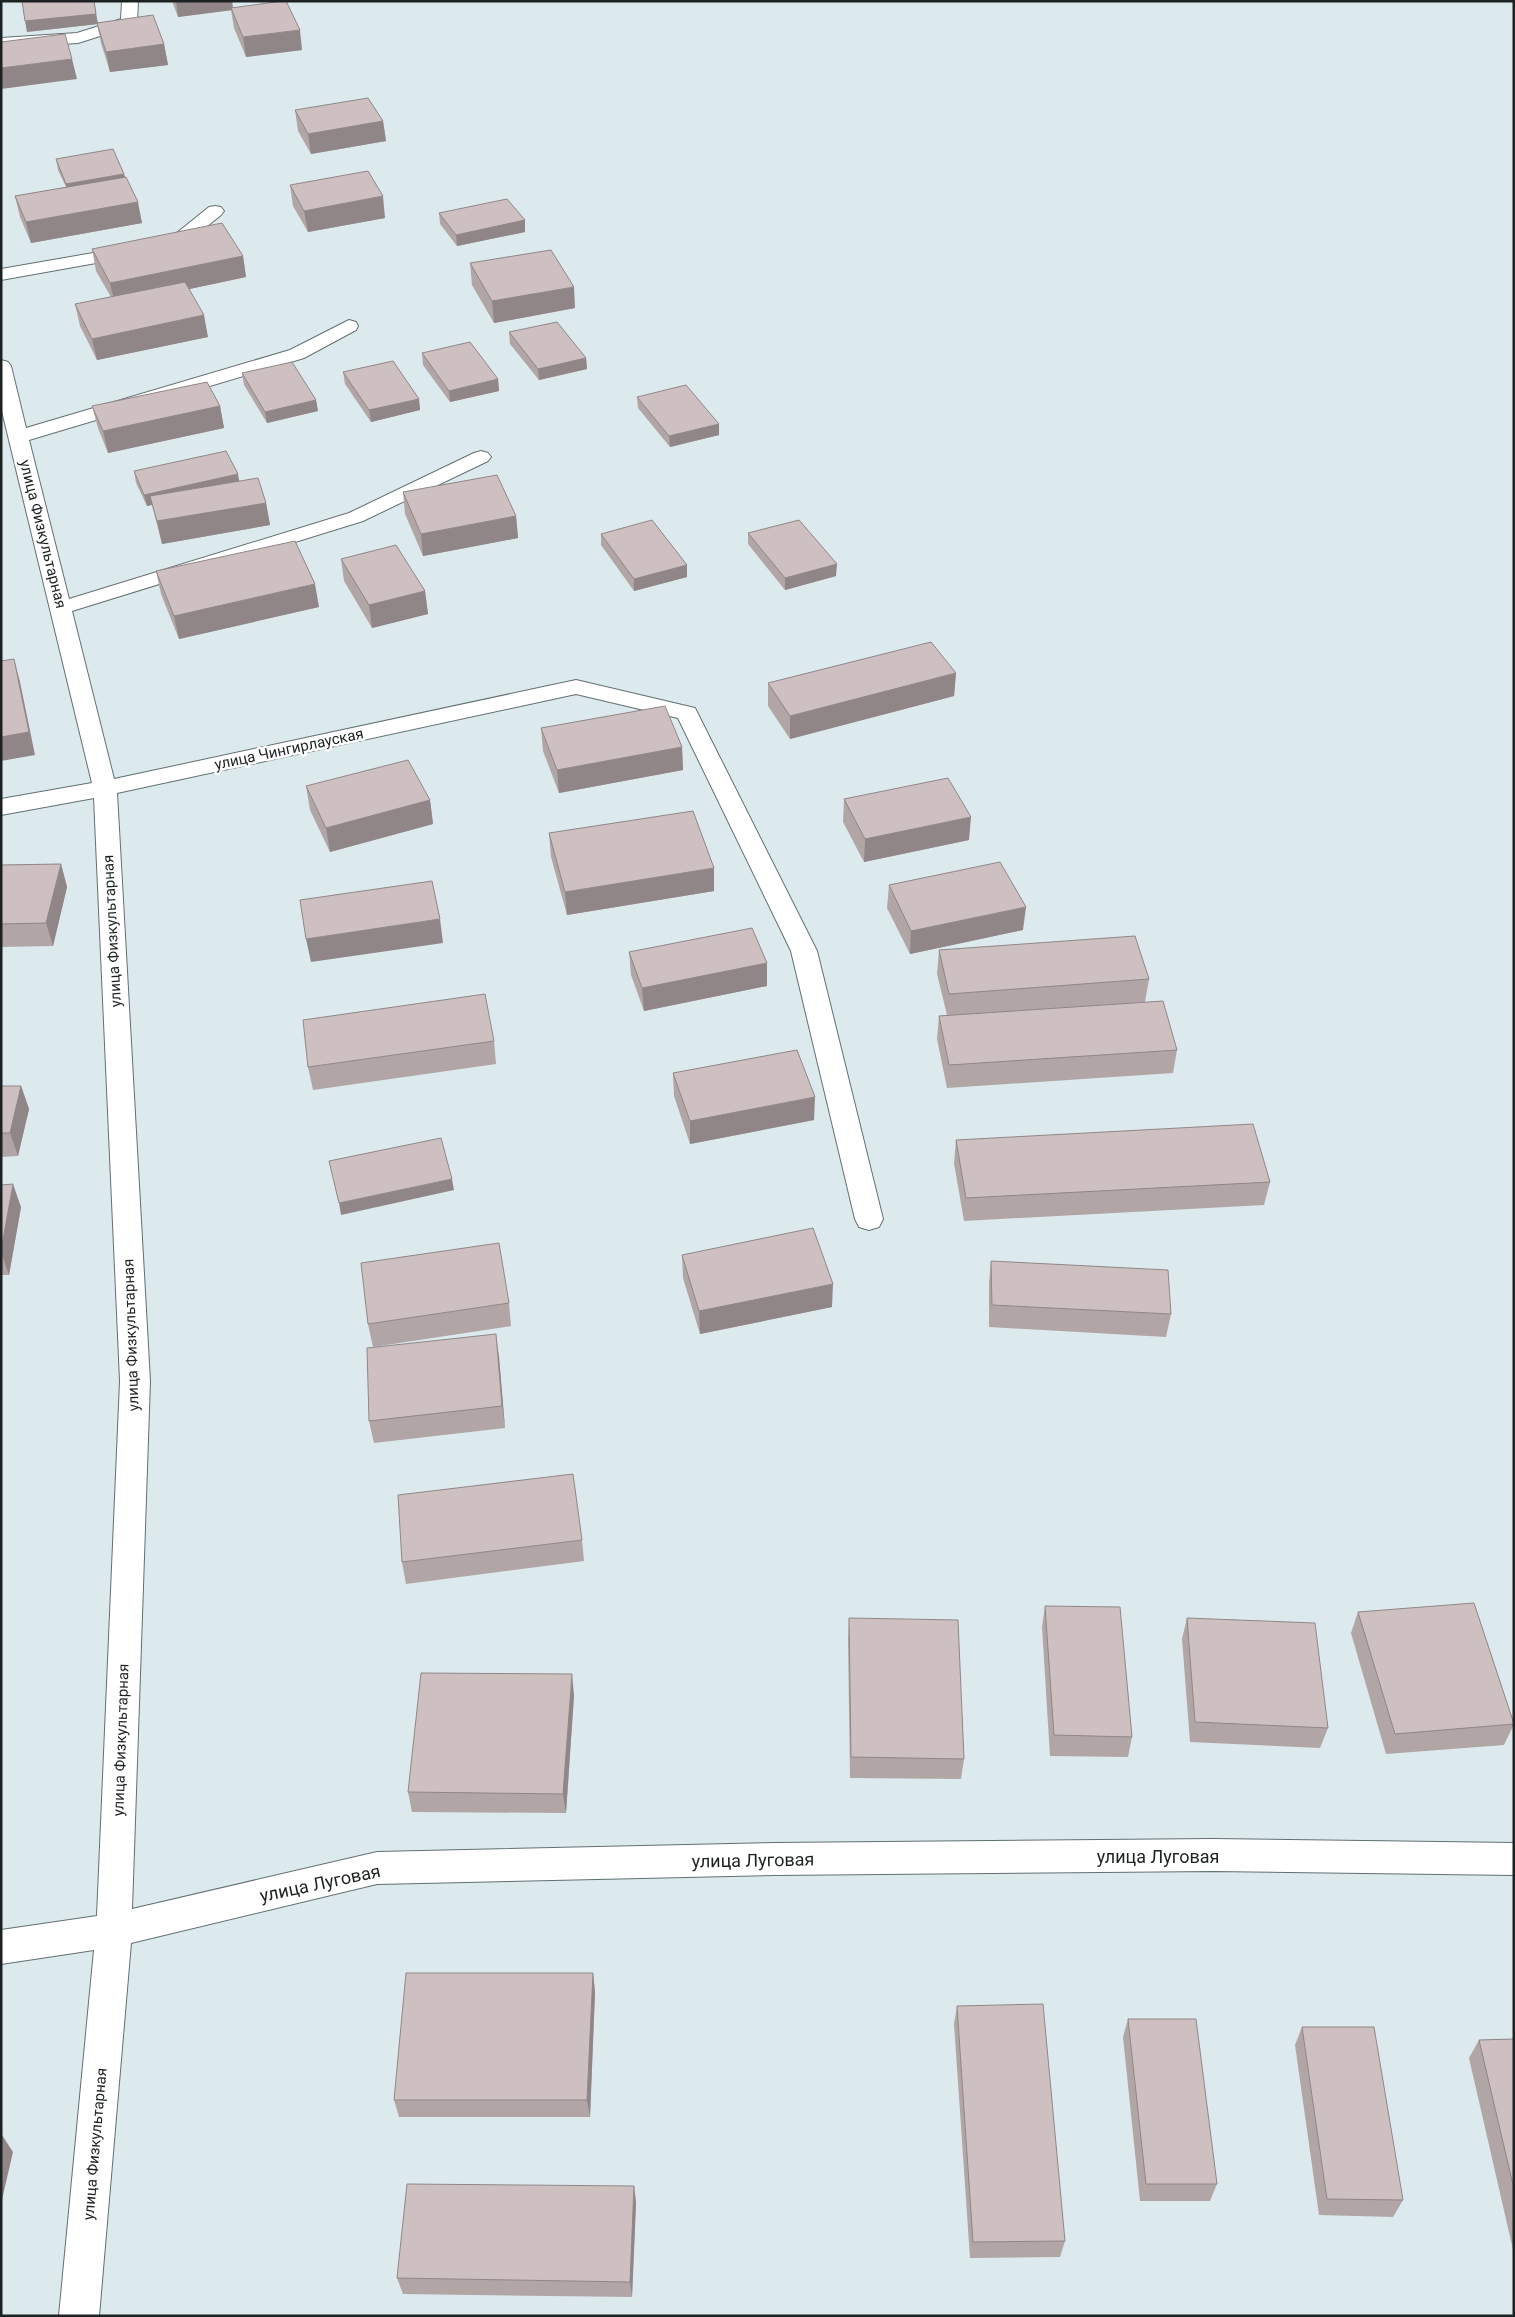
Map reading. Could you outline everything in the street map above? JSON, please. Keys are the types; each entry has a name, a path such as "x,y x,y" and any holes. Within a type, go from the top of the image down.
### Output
{"street":[{"path":"1,43 78,38 129,22 130,1"},
{"path":"1,275 174,244 215,211"},
{"path":"19,437 297,354 349,326"},
{"name":"улица Физкультарная","path":"1,366 105,788 135,1381 114,1930 79,2316"},
{"path":"61,608 356,517 480,458"},
{"name":"улица Чингирлауская","path":"1,808 105,788 576,687 687,713 804,951 869,1219"},
{"name":"улица Луговая","path":"1,1948 114,1930 377,1868 765,1859 1203,1855 1514,1859"}],"building":[{"path":"22,1 94,1 96,14 25,21"},
{"path":"286,1 300,30 243,37 231,8"},
{"path":"153,15 164,44 106,52 97,23"},
{"path":"65,34 72,59 1,68 1,42"},
{"path":"368,98 383,121 308,134 295,110"},
{"path":"113,149 124,174 66,184 56,159"},
{"path":"368,171 383,196 304,211 290,185"},
{"path":"126,177 138,202 26,222 15,196"},
{"path":"507,199 525,220 456,235 439,213"},
{"path":"222,223 243,256 110,283 92,249"},
{"path":"551,250 574,287 492,301 470,263"},
{"path":"185,282 204,315 92,339 75,304"},
{"path":"557,322 586,358 538,369 509,332"},
{"path":"470,342 498,379 449,391 422,353"},
{"path":"393,361 419,399 369,410 343,372"},
{"path":"292,362 316,400 265,412 242,373"},
{"path":"207,382 220,406 103,431 92,406"},
{"path":"686,385 719,424 669,436 637,397"},
{"path":"226,451 238,474 144,495 134,471"},
{"path":"497,475 516,516 421,534 403,492"},
{"path":"258,478 266,503 157,521 150,496"},
{"path":"652,520 687,565 634,579 601,534"},
{"path":"799,520 837,564 785,578 748,533"},
{"path":"295,541 315,584 174,616 156,571"},
{"path":"396,545 425,591 369,605 341,559"},
{"path":"931,642 956,673 790,716 768,683"},
{"path":"14,659 29,732 1,737 1,661"},
{"path":"665,706 682,747 557,770 541,728"},
{"path":"408,760 430,800 326,828 306,786"},
{"path":"948,778 971,817 865,839 844,799"},
{"path":"693,811 714,868 565,892 549,833"},
{"path":"1000,862 1026,907 911,931 889,885"},
{"path":"61,864 46,923 1,924 1,865"},
{"path":"432,881 440,919 306,939 300,900"},
{"path":"752,928 767,963 642,988 629,952"},
{"path":"1135,936 1149,979 949,994 939,950"},
{"path":"485,994 494,1041 308,1067 303,1020"},
{"path":"1163,1001 1177,1050 949,1065 939,1016"},
{"path":"797,1050 815,1097 690,1121 673,1073"},
{"path":"1,1086 21,1086 10,1133 1,1133"},
{"path":"1253,1124 1270,1182 966,1198 956,1140"},
{"path":"441,1138 452,1179 339,1203 329,1161"},
{"path":"13,1184 1,1251 1,1185"},
{"path":"813,1228 833,1284 699,1311 682,1255"},
{"path":"499,1243 509,1303 368,1324 361,1263"},
{"path":"991,1261 1168,1270 1171,1314 992,1305"},
{"path":"496,1334 502,1406 369,1421 367,1348"},
{"path":"573,1474 582,1540 402,1562 398,1495"},
{"path":"1474,1603 1514,1724 1395,1734 1358,1612"},
{"path":"1045,1606 1120,1607 1132,1737 1054,1735"},
{"path":"849,1618 958,1620 964,1759 851,1757"},
{"path":"1187,1618 1315,1623 1328,1728 1195,1722"},
{"path":"421,1673 572,1674 563,1794 408,1792"},
{"path":"406,1973 593,1973 587,2100 394,2100"},
{"path":"1043,2004 1065,2241 973,2242 957,2006"},
{"path":"1128,2019 1196,2019 1217,2184 1146,2184"},
{"path":"1302,2027 1374,2027 1403,2200 1327,2199"},
{"path":"1514,2039 1514,2189 1479,2040"},
{"path":"407,2184 634,2186 630,2282 397,2278"}]}
